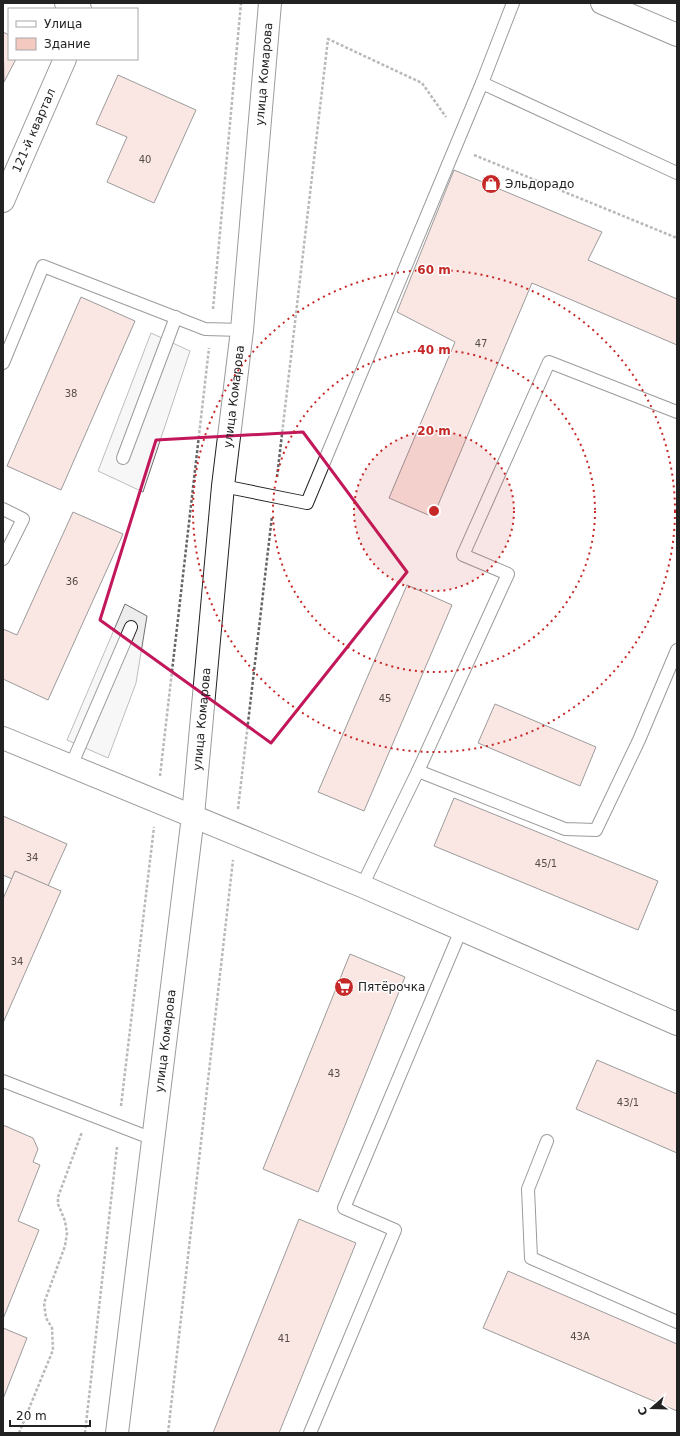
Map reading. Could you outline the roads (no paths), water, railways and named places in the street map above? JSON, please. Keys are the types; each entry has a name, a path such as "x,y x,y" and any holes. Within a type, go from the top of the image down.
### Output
{"street":[{"path":"66,3 78,8"},
{"name":"улица Комарова","path":"117,1433 193,816 223,486 242,330 270,3"},
{"path":"602,3 677,35"},
{"name":"121-й квартал","path":"3,201 65,60"},
{"path":"3,738 362,886 677,1024"}],"lane":[{"path":"223,486 308,503 460,137 513,3"},
{"path":"482,83 677,173"},
{"path":"3,363 43,266 204,329 242,330"},
{"path":"123,458 176,318"},
{"path":"362,886 418,771 508,574 463,555 549,362 677,412"},
{"path":"3,509 23,519 3,559"},
{"path":"71,766 131,627"},
{"path":"418,771 565,829 596,830 639,740 677,650"},
{"path":"310,1433 395,1230 344,1208 461,930"},
{"path":"3,1081 153,1139"},
{"path":"547,1141 528,1190 531,1258 677,1322"}],"place":[{"name":"Эльдорадо","path":"491,184"},
{"name":"Пятёрочка","path":"344,987"}]}
